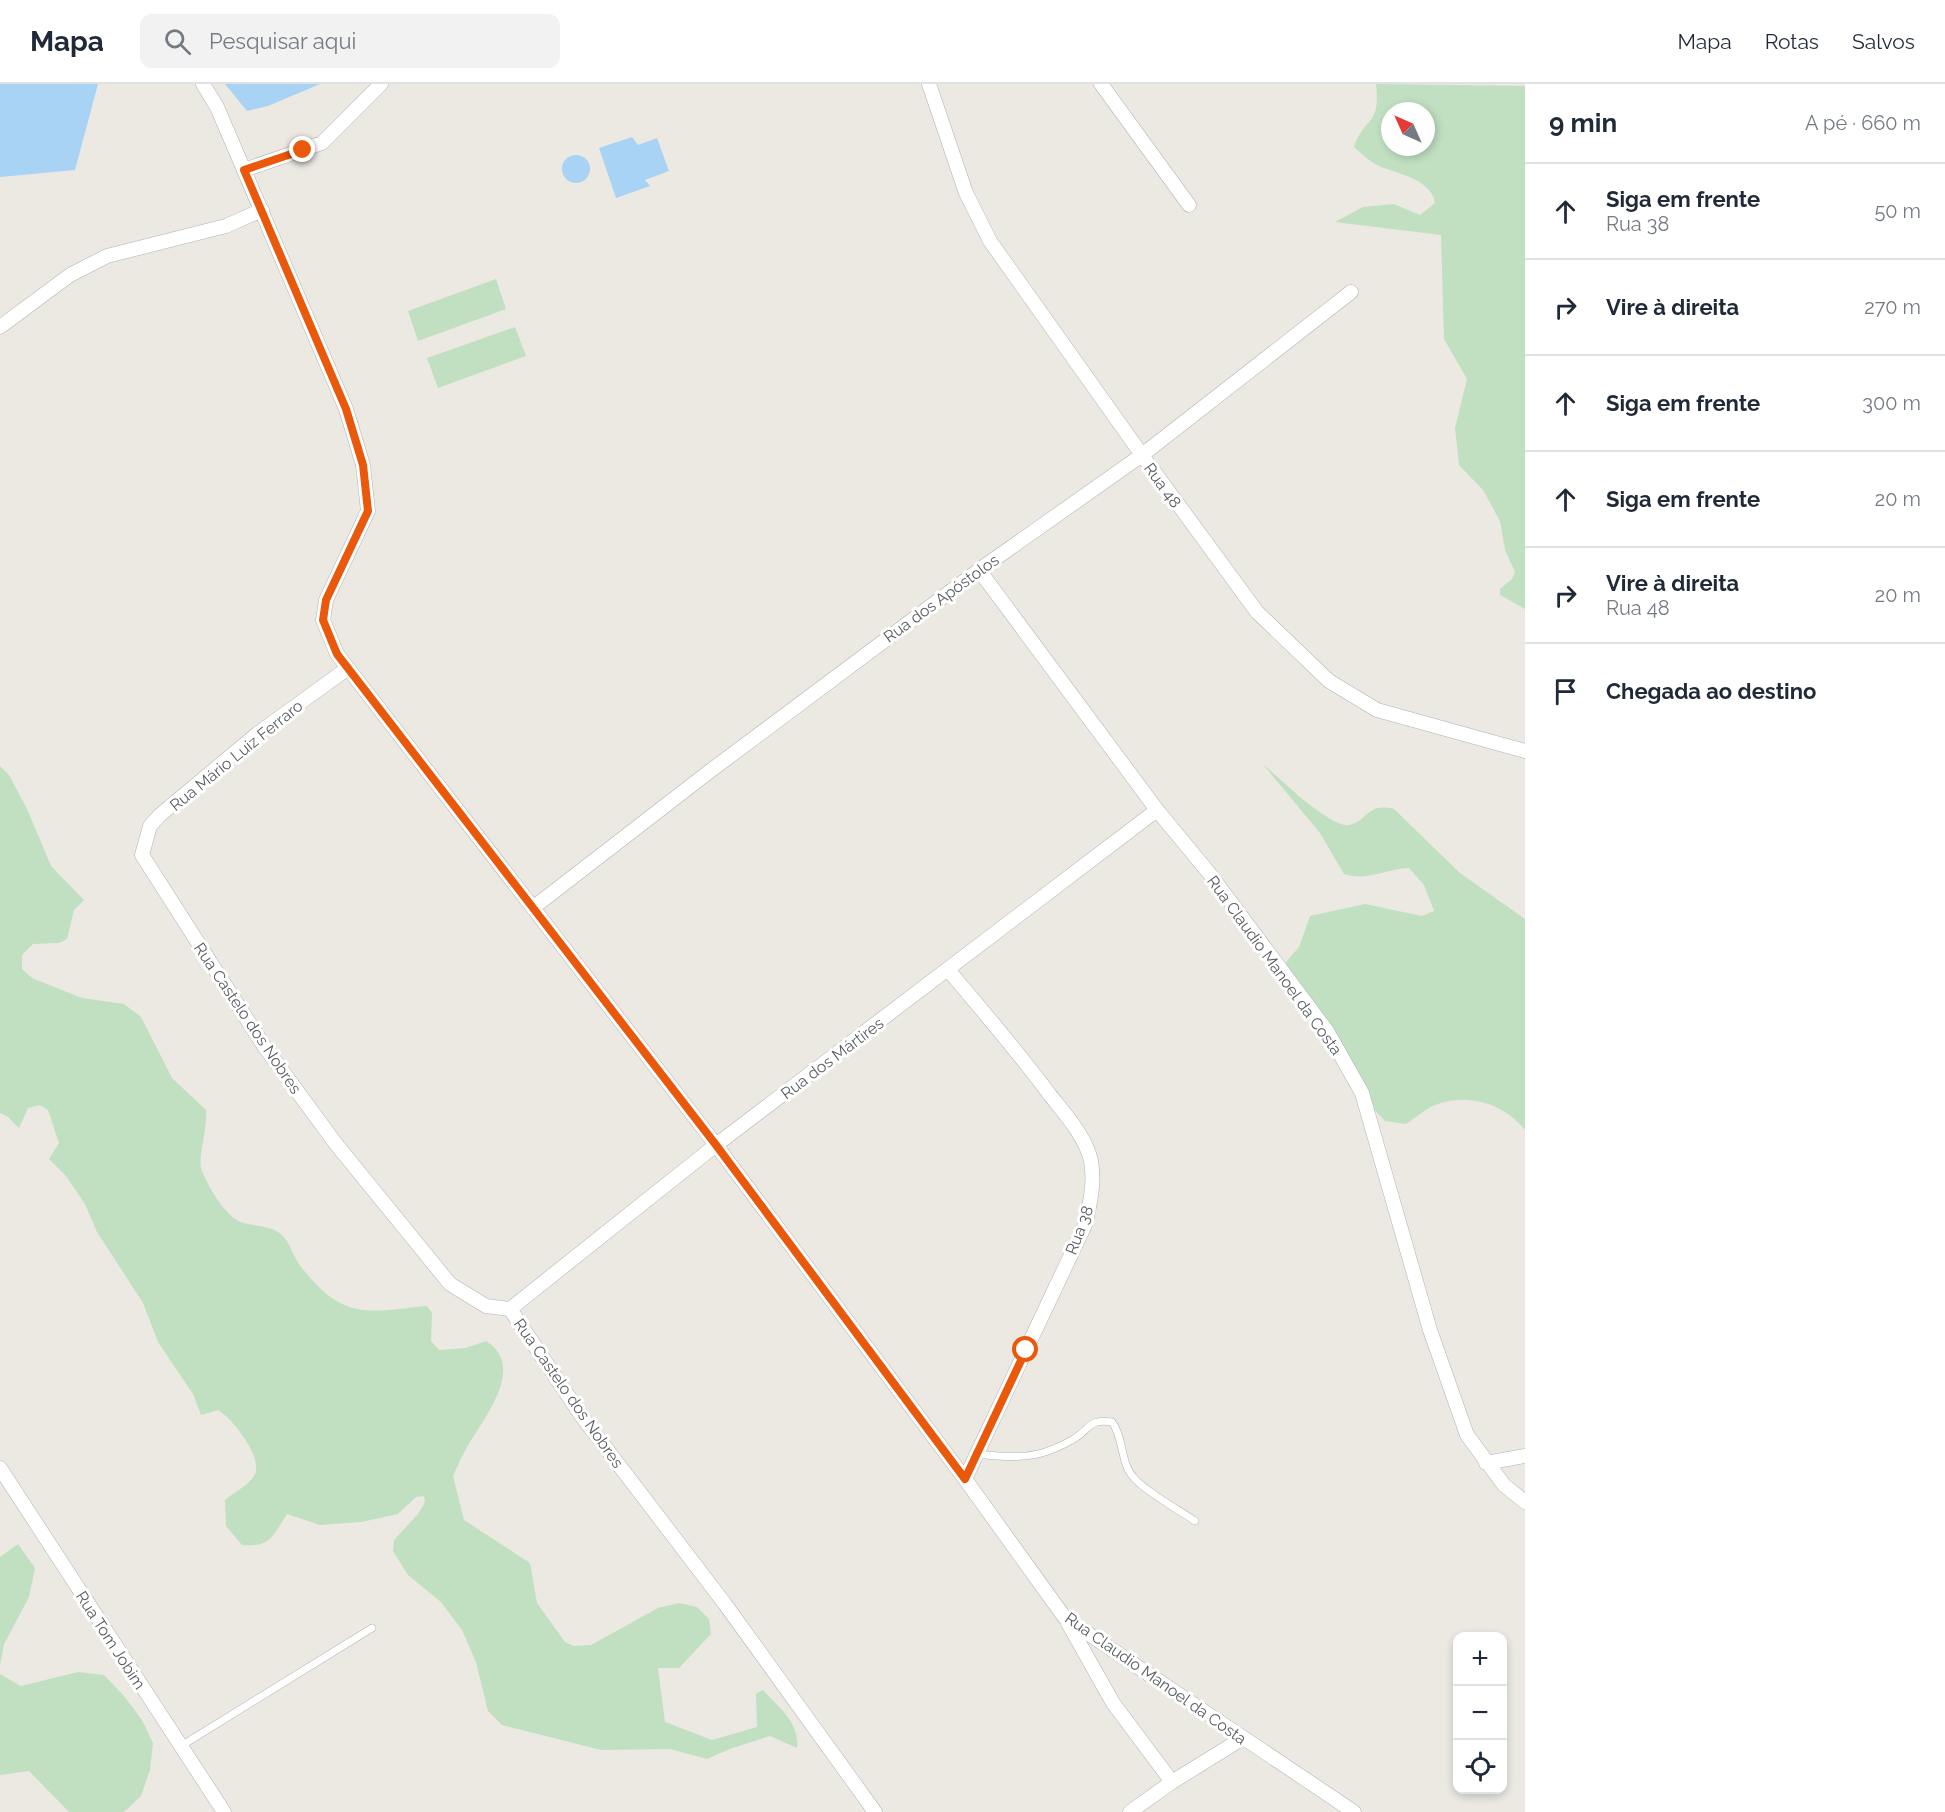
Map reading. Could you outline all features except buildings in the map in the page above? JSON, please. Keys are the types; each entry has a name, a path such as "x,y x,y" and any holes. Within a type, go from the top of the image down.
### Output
{"street":[{"name":"Rua Claudio Manoel da Costa","path":"203,84 218,107 346,409 363,465 368,511 326,600 323,620 337,654 716,1145 965,1479 1065,1618 1354,1812"},
{"path":"244,170 322,143 381,84"},
{"name":"Rua 48","path":"929,84 966,193 990,241 1257,612 1295,652 1329,681 1377,710 1525,751"},
{"path":"1101,84 1189,205"},
{"path":"0,327 70,275 107,256 226,226 261,210"},
{"name":"Rua dos Apóstolos","path":"534,907 710,771 979,570 1142,455 1351,292"},
{"name":"Rua Claudio Manoel da Costa","path":"979,570 1157,810 1209,873 1327,1031 1362,1093 1430,1330 1467,1435 1504,1485 1525,1502"},
{"name":"Rua Mário Luiz Ferraro","path":"142,855 150,826 160,815 257,735 348,669"},
{"name":"Rua dos Mártires","path":"510,1309 716,1145 949,971 1157,810"},
{"name":"Rua Castelo dos Nobres","path":"142,855 264,1046 344,1153 450,1284 486,1306 510,1309 583,1418 725,1604 875,1812"},
{"name":"Rua 38","path":"949,971 1010,1042 1075,1127 1091,1160 1092,1178 1091,1201 1085,1225 965,1479"},
{"path":"1486,1463 1525,1456"},
{"name":"Rua Tom Jobim","path":"0,1468 224,1812"},
{"path":"1065,1618 1113,1703 1172,1782"},
{"path":"1130,1812 1172,1782 1243,1738"}],"lane":[{"path":"976,1454 1007,1457 1041,1453 1074,1439 1091,1423 1101,1420 1112,1422 1119,1431 1125,1460 1134,1478 1196,1521"},
{"path":"181,1746 372,1628"}],"green space":[{"path":"1376,84 1525,86 1525,609 1500,595 1500,589 1512,579 1515,572 1505,550 1500,521 1483,490 1459,465 1455,428 1467,379 1444,339 1441,235 1335,222 1363,207 1394,204 1420,215 1435,203 1427,188 1420,182 1377,165 1354,147 1376,108"},
{"path":"496,279 506,309 418,341 408,311"},
{"path":"515,327 526,356 438,388 427,358"},
{"path":"1262,763 1317,810 1340,824 1355,823 1378,808 1394,809 1460,873 1525,919 1525,1130 1517,1121 1497,1107 1462,1100 1434,1105 1406,1124 1385,1121 1362,1097 1300,1004 1288,977 1286,962 1299,947 1310,916 1365,904 1422,916 1434,911 1424,885 1409,868 1360,877 1344,874 1320,833"},
{"path":"0,766 9,775 28,811 51,866 84,900 74,910 67,939 59,943 33,944 22,955 22,969 32,978 82,998 124,1004 141,1017 172,1078 206,1110 200,1163 207,1182 223,1207 241,1222 279,1232 299,1264 317,1285 344,1305 372,1311 427,1306 432,1313 431,1341 439,1350 466,1348 486,1341 498,1352 503,1364 498,1392 453,1476 464,1520 530,1563 537,1603 565,1642 574,1646 591,1645 658,1608 679,1603 697,1607 709,1619 711,1634 679,1668 658,1668 665,1722 712,1740 757,1727 756,1694 763,1690 792,1723 797,1748 770,1736 707,1759 670,1749 601,1750 502,1725 488,1711 476,1662 462,1630 441,1602 408,1575 393,1551 394,1540 418,1514 425,1502 424,1496 416,1497 398,1514 361,1522 320,1525 287,1514 274,1534 259,1544 242,1545 226,1526 225,1500 245,1486 254,1476 255,1460 251,1450 224,1414 218,1410 201,1415 193,1394 158,1342 143,1303 97,1232 85,1204 66,1176 49,1159 59,1143 48,1110 40,1105 28,1108 19,1128 8,1117 0,1113"},
{"path":"18,1544 35,1568 29,1597 4,1644 0,1665 0,1557"},
{"path":"78,1672 104,1675 142,1720 153,1743 150,1770 141,1796 124,1812 69,1812 29,1771 0,1775 0,1674 21,1686"}],"water":[{"path":"0,84 98,84 75,170 0,177"},
{"path":"225,84 320,84 268,106 247,111"},
{"path":"632,137 638,145 657,138 669,171 645,180 650,186 616,198 599,148"},
{"path":"576,155 586,159 590,169 586,179 576,183 566,179 562,169 566,159"}],"route":[{"path":"303,150 244,170 315,341 346,409 363,465 368,511 326,600 323,620 337,654 716,1145 965,1479 1026,1350"}]}
